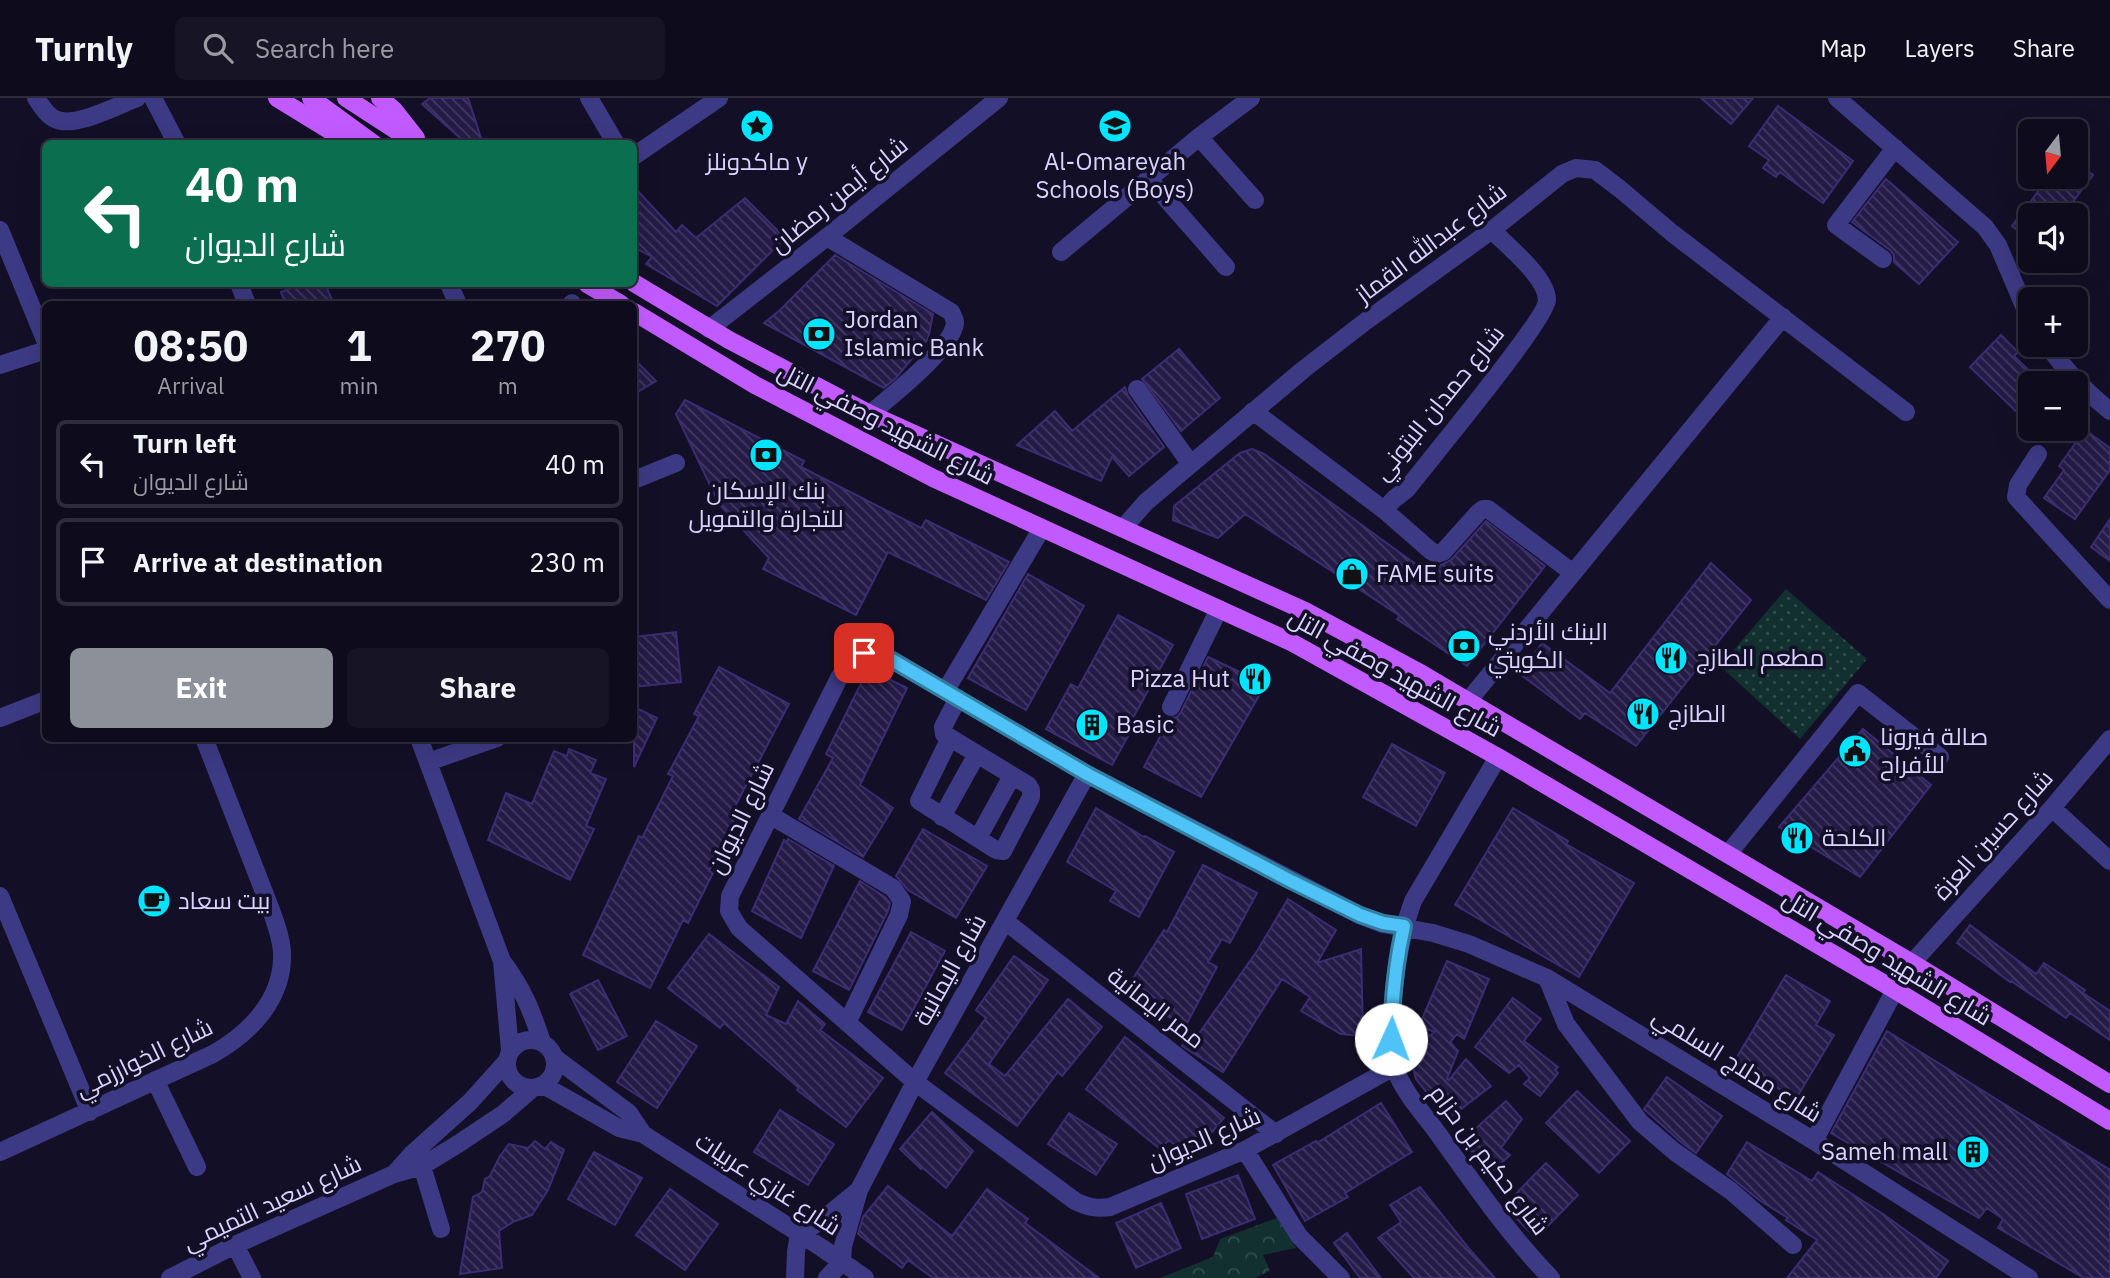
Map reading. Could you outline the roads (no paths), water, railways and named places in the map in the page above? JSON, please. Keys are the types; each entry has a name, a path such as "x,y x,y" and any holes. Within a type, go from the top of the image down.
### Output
{"main road":[{"path":"277,98 347,140"},
{"path":"346,98 412,140"},
{"path":"380,98 394,110 415,140"},
{"path":"314,100 369,140"},
{"name":"شارع الشهيد وصفي التل","path":"637,285 799,379 870,414 1305,611 1469,700 2110,1084"},
{"path":"592,287 616,301"},
{"name":"شارع الشهيد وصفي التل","path":"637,314 715,363 933,478 1291,642 1498,757 1895,990 2110,1121"}],"street":[{"path":"36,98 53,119 62,122 75,121 137,98"},
{"path":"153,98 175,140"},
{"path":"589,98 614,140"},
{"path":"637,154 719,98"},
{"name":"شارع أيمن رمضان","path":"709,329 999,98"},
{"path":"1061,252 1148,178 1251,98"},
{"path":"1837,98 1985,227 1998,245 2018,292"},
{"path":"1199,137 1255,200"},
{"path":"1883,259 1836,225 1895,148"},
{"name":"شارع عبدالله القماز","path":"1123,528 1146,502 1190,463 1366,321 1492,230 1562,174 1576,168 1595,170 1672,233 1906,412"},
{"path":"1148,178 1226,267"},
{"path":"0,230 42,332"},
{"name":"شارع حمدان البتوني","path":"1253,411 1384,510 1408,489 1491,383 1540,317 1547,303 1538,277 1492,230"},
{"path":"827,237 904,282 951,313 954,318 955,323 948,337 932,359 870,414"},
{"path":"1469,700 1783,317"},
{"path":"0,365 42,351"},
{"path":"2055,357 2090,395 2110,411"},
{"path":"1137,389 1190,463"},
{"path":"2038,454 2018,485 2016,497 2110,600"},
{"path":"637,479 676,463"},
{"path":"1384,510 1431,551 1440,554 1478,513 1488,509 1573,573"},
{"path":"950,738 919,801 996,850 1003,851 1031,797 1031,790 1028,785 944,734 943,727 952,694 1042,528"},
{"path":"1171,707 1219,609"},
{"name":"شارع الديوان","path":"1394,1067 1245,1150 1110,1207 1086,1207 915,1082 847,1023 739,928 729,911 730,896 839,678 851,661 864,653 892,660 1087,774 1360,915 1383,923 1404,926"},
{"path":"1728,854 1857,693 1940,757"},
{"path":"0,718 42,702"},
{"name":"شارع حسين العزة","path":"1912,963 2052,808 2110,739"},
{"name":"شارع الخوارزمي","path":"0,1152 213,1054 235,1042 268,1006 280,973 280,935 206,742"},
{"path":"420,742 502,961 526,998 542,1042"},
{"path":"428,762 486,742"},
{"path":"942,817 977,754"},
{"name":"شارع حكيم بن حزام","path":"1498,757 1413,901 1397,956 1391,1039 1394,1067 1406,1090 1475,1186 1534,1261 1551,1278"},
{"name":"شارع اليمانية","path":"842,1262 843,1246 859,1190 915,1082 1087,774"},
{"path":"978,838 1012,776"},
{"path":"2052,808 2110,862"},
{"path":"770,815 894,888 902,901 899,915 847,1023"},
{"path":"0,896 7,934 90,1112"},
{"name":"ممر اليمانية","path":"1005,920 1276,1134"},
{"name":"شارع مدلاج السلمي","path":"1404,926 1469,944 1547,978 1814,1141 2029,1278"},
{"path":"502,961 507,1070 516,1084 538,1087 551,1079 555,1058 551,1049 542,1042 525,1040 516,1044 508,1056"},
{"path":"1547,978 1566,1024 1640,1122 1675,1152 1731,1191 1793,1245"},
{"path":"1814,1141 1895,990"},
{"name":"شارع سعيد التميمي","path":"394,1174 412,1154 470,1102 508,1056"},
{"name":"شارع غازي عربيات","path":"555,1058 629,1113 643,1134"},
{"path":"155,1080 197,1167"},
{"name":"شارع سعيد التميمي","path":"170,1278 235,1245 394,1174 422,1166 484,1128 538,1087"},
{"name":"شارع غازي عربيات","path":"538,1087 619,1128 643,1134 865,1278"},
{"path":"1245,1150 1299,1236 1341,1278"},
{"path":"422,1166 441,1228"},
{"name":"شارع اليمانية","path":"799,1234 821,1221 859,1190"},
{"path":"795,1278 799,1234"},
{"path":"235,1245 252,1278"},
{"path":"827,1278 842,1262"}],"place":[{"name":"ماكدونلز y","path":"757,126"},
{"name":"Al-Omareyah Schools (Boys)","path":"1115,126"},
{"name":"Jordan Islamic Bank","path":"819,334"},
{"name":"بنك الإسكان للتجارة والتمويل","path":"766,455"},
{"name":"FAME suits","path":"1352,574"},
{"name":"البنك الأردني الكويتي","path":"1464,646"},
{"name":"مطعم الطازج","path":"1671,658"},
{"name":"Pizza Hut","path":"1255,679"},
{"name":"الطازج","path":"1643,714"},
{"name":"Basic","path":"1092,725"},
{"name":"صالة فيرونا للأفراح","path":"1855,751"},
{"name":"الكلحة","path":"1797,838"},
{"name":"بيت سعاد","path":"154,901"},
{"name":"Sameh mall","path":"1973,1152"}]}
